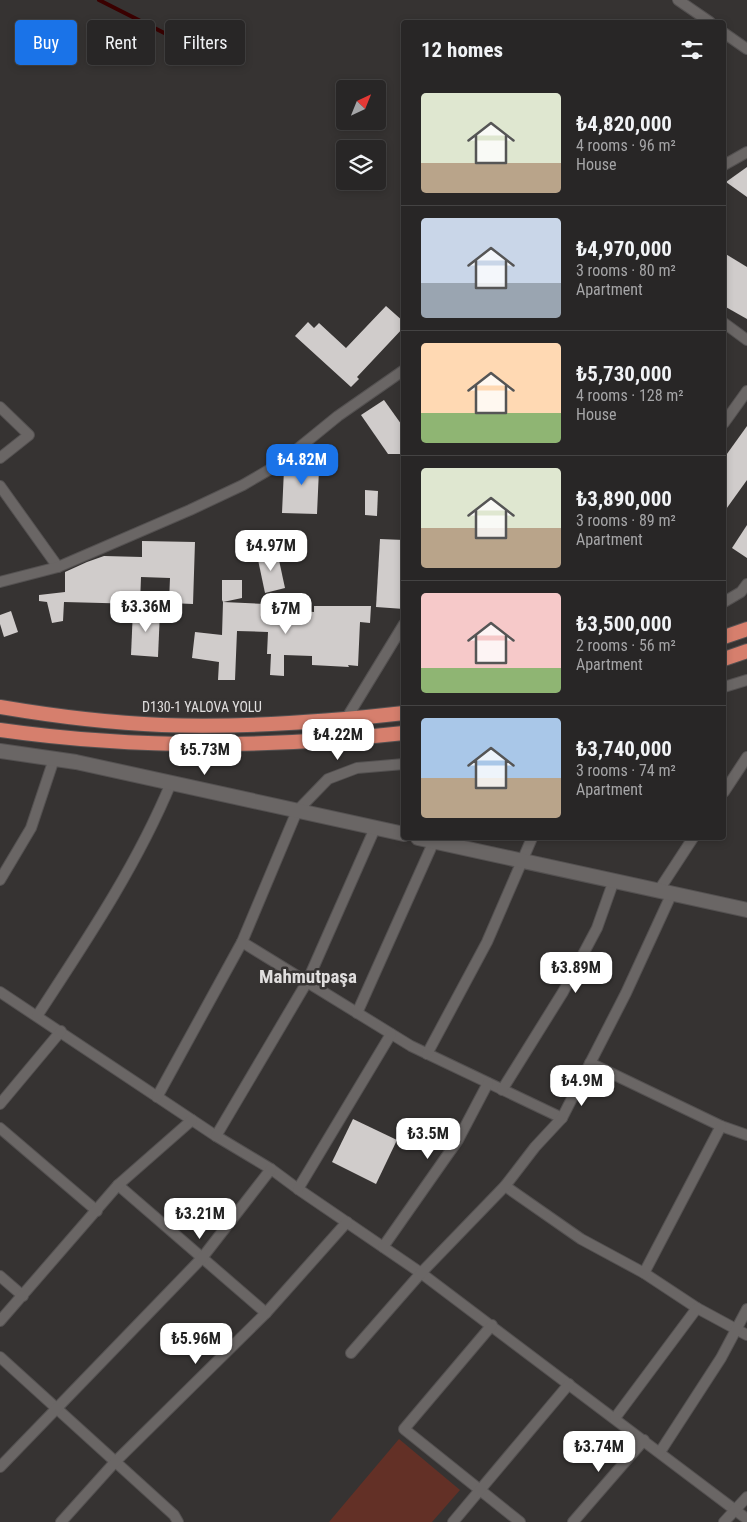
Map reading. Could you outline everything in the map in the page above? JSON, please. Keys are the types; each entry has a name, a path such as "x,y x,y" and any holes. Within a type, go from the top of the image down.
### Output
{"highway":[{"path":"726,636 747,629"},
{"path":"726,658 747,651"},
{"name":"D130-1 YALOVA YOLU","path":"0,707 73,717 163,725 286,723 401,713"},
{"path":"0,730 86,739 213,745 337,740 401,733"}],"main road":[{"path":"0,751 54,759 171,783 401,833"},
{"path":"429,840 747,910"}],"street":[{"path":"678,0 707,20"},
{"path":"726,33 747,49"},
{"path":"726,164 747,152"},
{"path":"726,324 747,340"},
{"path":"0,582 58,567 243,485 278,464 316,433 401,372"},
{"path":"726,420 747,391"},
{"path":"0,407 29,435 0,458"},
{"path":"0,486 58,567"},
{"path":"726,601 740,592 747,584"},
{"path":"346,719 401,629"},
{"path":"726,686 747,680"},
{"path":"726,789 747,757"},
{"path":"0,880 31,828 54,759"},
{"path":"157,1097 242,942 297,811 328,779 357,768 401,764"},
{"path":"36,1016 106,911 154,825 171,783"},
{"path":"216,1136 307,982 375,828"},
{"path":"427,1054 487,942 531,840"},
{"path":"351,1353 421,1272 505,1186 535,1147 562,1118 626,993 665,891 692,840"},
{"path":"357,1013 434,841"},
{"path":"502,1090 567,984 597,928 614,880"},
{"path":"242,942 427,1054 562,1118"},
{"path":"0,992 216,1136 271,1169 421,1272 747,1519"},
{"path":"0,1104 61,1031"},
{"path":"298,1189 392,1034"},
{"path":"590,1063 721,1126 747,1135"},
{"path":"384,1247 458,1140 488,1083"},
{"path":"0,1321 118,1185 192,1120"},
{"path":"644,1273 721,1126"},
{"path":"0,1128 97,1211"},
{"path":"0,1468 202,1258 271,1169"},
{"path":"118,1185 266,1313"},
{"path":"505,1186 581,1239 644,1273 696,1308 747,1335"},
{"path":"61,1522 115,1462 266,1313 347,1222"},
{"path":"0,1276 22,1296"},
{"path":"615,1418 696,1308"},
{"path":"660,1452 721,1358 747,1309"},
{"path":"492,1326 404,1429 520,1522"},
{"path":"0,1357 57,1407 174,1516 178,1522"},
{"path":"453,1522 569,1384"},
{"path":"573,1522 644,1440"},
{"path":"724,1522 747,1497"}],"shaded area":[{"path":"399,1439 460,1490 432,1522 329,1522"}],"building":[{"path":"747,167 747,197 726,182"},
{"path":"726,254 747,267 747,319 726,307"},
{"path":"386,306 401,319 401,330 357,377 359,379 351,387 295,336 308,322 314,328 319,323 346,348"},
{"path":"384,400 401,424 401,454 388,454 361,415"},
{"path":"747,426 747,480 726,509 726,455"},
{"path":"320,447 317,514 282,513 284,469 292,467"},
{"path":"365,490 378,491 377,516 365,515"},
{"path":"747,525 747,558 732,548"},
{"path":"380,539 401,540 401,609 376,607"},
{"path":"142,541 195,542 193,604 169,603 170,578 141,577 140,604 64,602 63,621 52,623 47,602 39,601 39,595 65,592 65,572 87,562 104,556 142,557"},
{"path":"277,551 285,588 265,593 257,555"},
{"path":"222,580 242,580 242,598 223,602"},
{"path":"223,602 287,605 287,610 314,612 314,606 371,606 370,623 360,622 358,666 312,665 312,656 284,655 284,676 270,675 271,654 267,654 268,632 237,631 235,680 218,680 219,662 192,658 195,632 222,635"},
{"path":"133,609 160,611 158,657 131,655"},
{"path":"11,611 18,632 4,637 0,624 0,615"},
{"path":"353,1119 397,1140 376,1184 332,1162"}],"waterway":[{"path":"99,0 165,33"}],"district":[{"name":"Mahmutpaşa","path":"308,976"}]}
